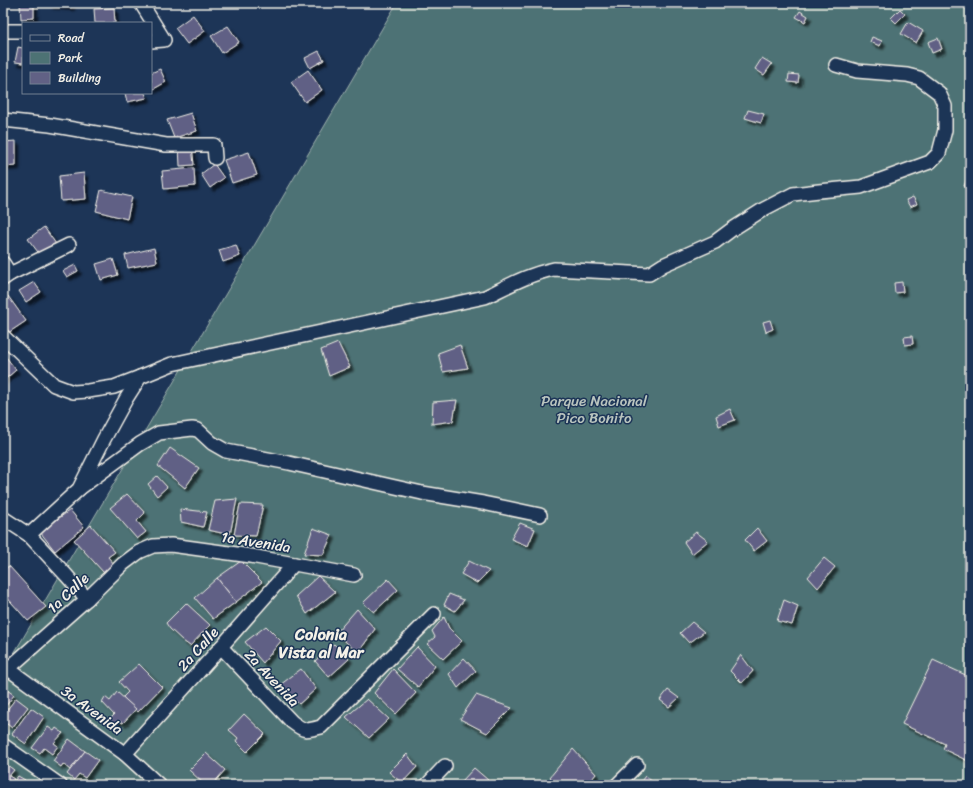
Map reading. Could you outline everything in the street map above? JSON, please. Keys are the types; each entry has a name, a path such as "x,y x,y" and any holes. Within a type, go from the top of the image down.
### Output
{"street":[{"path":"141,3 164,40 152,41"},
{"path":"3,31 22,31"},
{"path":"3,336 54,385 73,392 88,391 114,387 172,364 485,297 539,272 554,269 649,274 663,265 715,242 764,209 793,194 861,187 930,162 939,152 945,130 945,106 939,93 919,78 907,75 857,71 836,65"},
{"path":"3,120 50,125 166,145 214,145 215,158"},
{"path":"3,263 7,277 69,245"},
{"path":"79,488 104,439 140,377"},
{"path":"29,535 79,488 140,444 159,433 192,429 198,430 212,443 226,451 289,463 422,493 540,515"},
{"path":"3,518 29,535 87,599"},
{"name":"1a Avenida","path":"153,546 171,545 251,556 354,575"},
{"name":"1a Calle","path":"6,667 87,599 123,564 139,552 153,546"},
{"name":"2a Calle","path":"125,754 294,564"},
{"name":"2a Avenida","path":"221,647 292,722 300,729 309,731 322,727 434,614"},
{"name":"3a Avenida","path":"6,667 125,754 159,785"},
{"path":"3,745 60,785"},
{"path":"617,785 637,765"},
{"path":"427,785 445,766"}],"green space":[{"name":"Parque Nacional Pico Bonito","path":"397,3 970,3 970,785 3,785 3,672"}],"building":[{"path":"50,3 71,3 71,7 49,5"},
{"path":"20,4 34,4 34,18 21,19"},
{"path":"114,8 115,22 95,22 94,9"},
{"path":"900,9 905,14 896,23 891,18"},
{"path":"800,11 808,16 805,22 796,17"},
{"path":"193,15 205,31 187,44 175,28"},
{"path":"908,22 923,31 916,43 901,34"},
{"path":"228,26 239,42 222,53 211,36"},
{"path":"872,37 882,41 880,46 870,42"},
{"path":"938,38 942,49 932,53 928,42"},
{"path":"18,47 22,48 22,63 15,62"},
{"path":"319,51 324,60 310,68 305,58"},
{"path":"762,58 772,64 764,75 755,69"},
{"path":"160,69 166,82 152,90 152,73"},
{"path":"308,70 322,90 305,102 291,82"},
{"path":"789,74 799,75 798,83 788,82"},
{"path":"125,94 145,94 147,98 127,102"},
{"path":"748,110 764,114 761,123 745,118"},
{"path":"191,113 197,131 174,138 167,120"},
{"path":"16,141 16,166 3,167 3,142"},
{"path":"192,146 194,165 180,166 179,147"},
{"path":"249,152 257,175 232,183 224,160"},
{"path":"214,164 224,178 210,188 201,174"},
{"path":"194,168 195,186 164,189 162,171"},
{"path":"970,171 970,188 964,186"},
{"path":"84,173 86,199 61,201 59,176"},
{"path":"101,190 132,197 127,219 96,211"},
{"path":"913,197 917,204 910,207 906,200"},
{"path":"44,227 56,244 41,256 28,239"},
{"path":"236,245 240,256 223,262 219,250"},
{"path":"154,248 157,262 128,268 125,255"},
{"path":"113,259 118,275 101,280 96,264"},
{"path":"75,265 78,271 67,277 63,271"},
{"path":"34,282 41,292 26,302 19,291"},
{"path":"902,282 903,292 895,293 894,283"},
{"path":"8,296 26,321 5,335 3,332 3,299"},
{"path":"770,320 773,329 766,332 763,322"},
{"path":"912,336 913,344 905,345 904,337"},
{"path":"338,343 350,367 329,376 321,350"},
{"path":"460,345 468,368 443,372 438,353"},
{"path":"3,353 16,370 3,381"},
{"path":"457,400 453,421 432,424 433,402"},
{"path":"730,409 735,420 719,426 716,416"},
{"path":"170,448 199,468 185,488 158,466"},
{"path":"157,476 167,487 157,496 148,484"},
{"path":"127,494 145,513 137,521 146,532 137,539 110,508"},
{"path":"237,499 230,535 208,530 215,501"},
{"path":"240,504 263,505 256,536 234,535"},
{"path":"180,509 207,512 203,527 181,522"},
{"path":"70,510 84,527 55,551 40,532"},
{"path":"520,523 535,529 528,546 511,539"},
{"path":"91,525 115,552 108,557 114,564 104,573 74,540"},
{"path":"313,528 332,535 323,555 304,554"},
{"path":"757,528 767,541 754,551 745,540"},
{"path":"696,532 708,541 692,554 684,542"},
{"path":"824,558 835,567 818,588 808,577"},
{"path":"241,561 262,582 236,602 217,578"},
{"path":"469,561 489,571 477,583 461,574"},
{"path":"9,566 46,607 28,621 3,593 3,570"},
{"path":"318,576 335,592 307,614 296,596"},
{"path":"217,578 236,602 213,619 195,598"},
{"path":"388,579 398,590 374,612 363,603"},
{"path":"449,594 464,600 455,611 444,605"},
{"path":"784,600 798,606 792,625 777,621"},
{"path":"186,603 210,625 190,646 170,629 166,623"},
{"path":"357,609 375,629 358,653 336,633"},
{"path":"444,617 449,628 462,641 443,659 427,644 435,637 432,631"},
{"path":"692,622 704,632 689,643 680,633"},
{"path":"266,626 281,641 263,663 245,642"},
{"path":"334,644 349,659 329,677 315,661"},
{"path":"417,647 435,666 418,687 397,669"},
{"path":"741,655 753,671 742,683 730,671"},
{"path":"464,658 476,671 458,688 449,674"},
{"path":"933,660 970,677 970,762 943,749 945,744 902,724"},
{"path":"139,664 162,687 138,712 123,697 128,692 119,682"},
{"path":"301,669 316,689 299,704 280,685"},
{"path":"393,669 416,693 396,714 374,693"},
{"path":"3,687 14,695 3,710"},
{"path":"668,690 679,698 669,707 660,700"},
{"path":"117,692 136,709 123,723 119,721 113,727 107,722 114,715 102,702 105,697 110,701"},
{"path":"476,695 512,708 487,733 460,719"},
{"path":"16,698 28,707 12,728 7,724 3,727 3,715"},
{"path":"367,699 389,719 369,738 346,717"},
{"path":"31,708 44,717 26,744 12,734"},
{"path":"244,714 265,734 247,752 236,741 238,738 229,730"},
{"path":"48,727 54,731 56,728 63,733 54,743 58,746 52,754 44,748 40,753 32,748"},
{"path":"69,739 85,751 70,770 63,764 61,767 53,761"},
{"path":"573,749 596,774 587,785 558,785 550,777"},
{"path":"85,751 98,760 85,778 79,774 74,780 67,774"},
{"path":"206,753 225,770 212,785 205,785 189,770"},
{"path":"407,754 417,767 402,783 389,772"},
{"path":"6,764 14,770 9,776 14,779 9,785 3,785 3,768"},
{"path":"474,768 488,780 483,785 466,785 462,781"},
{"path":"18,776 25,780 22,785 11,785"},
{"path":"645,776 657,785 638,785"}],"district":[{"name":"Colonia Vista al Mar","path":"321,643"}]}
